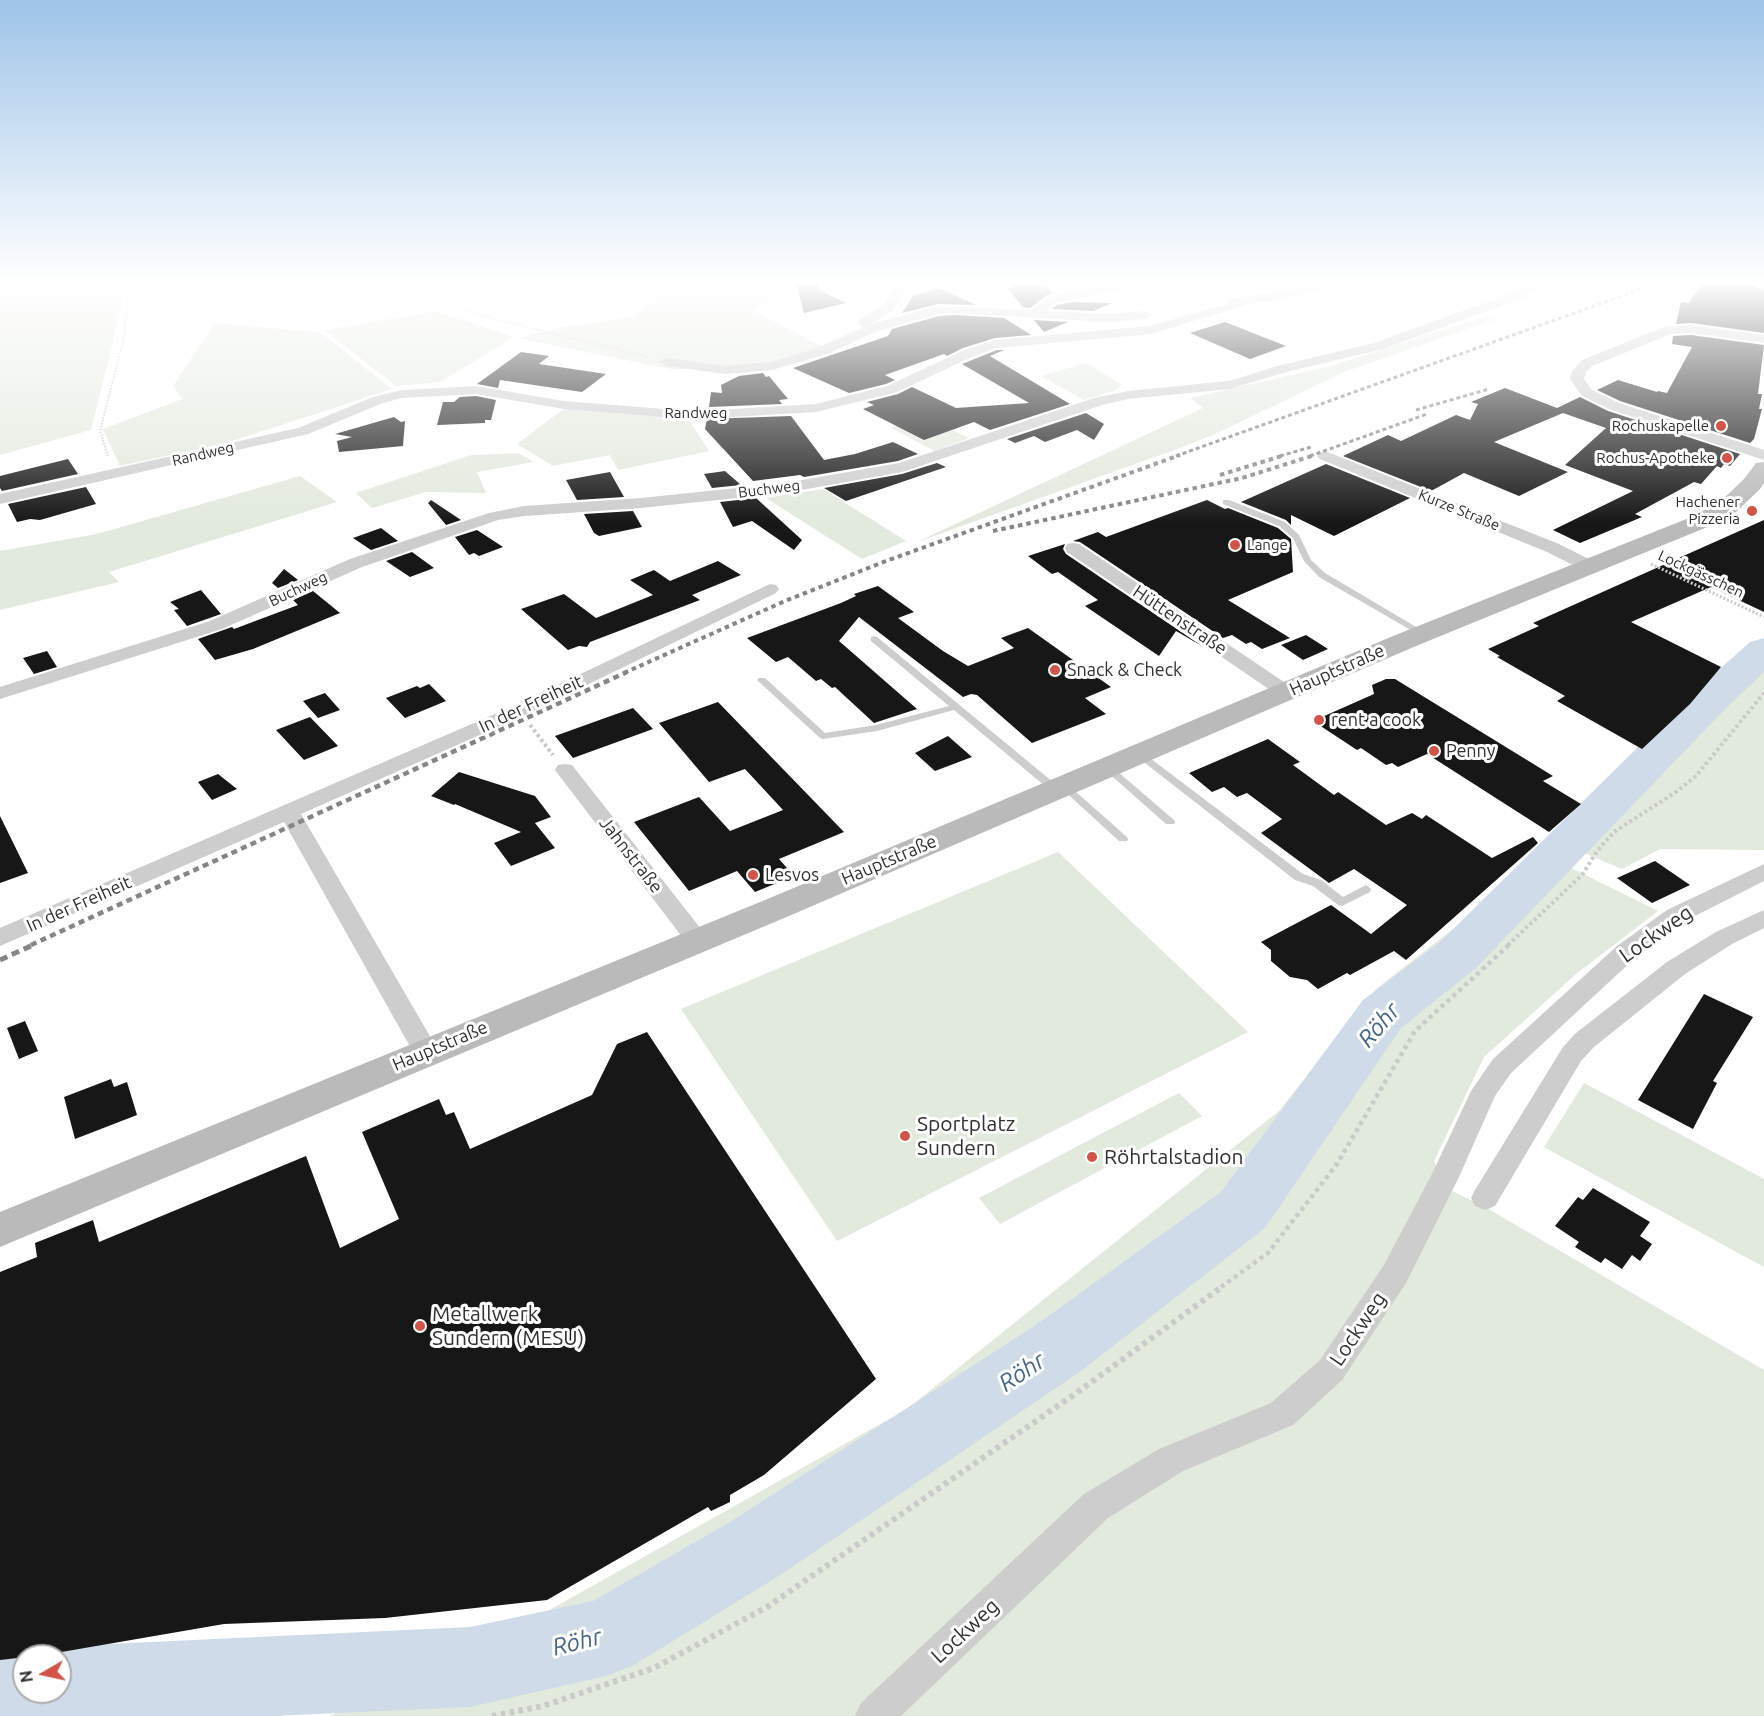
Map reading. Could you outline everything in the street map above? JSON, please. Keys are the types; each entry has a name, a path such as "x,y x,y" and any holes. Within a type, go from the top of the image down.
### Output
{"main road":[{"name":"Hauptstraße","path":"0,1230 1424,634 1697,523 1728,507 1764,468"}],"street":[{"path":"673,363 711,369 759,368 780,363"},
{"name":"Randweg","path":"0,499 303,431 390,396 428,391 476,390 564,405 664,413 733,413 816,408 872,396 947,363"},
{"name":"Buchweg","path":"0,693 216,625 356,562 495,516 524,511 641,503 785,488 903,467 1099,401 1128,395 1230,385 1308,363"},
{"path":"1587,363 1579,371 1577,379 1581,386 1597,400 1764,455"},
{"name":"Kurze Straße","path":"1325,456 1553,548 1591,567"},
{"name":"Hüttenstraße","path":"1073,548 1286,692"},
{"name":"In der Freiheit","path":"0,938 518,711 770,589"},
{"name":"Jahnstraße","path":"565,770 697,940"},
{"path":"289,812 426,1052"},
{"name":"Lockweg","path":"874,1716 1096,1506 1171,1460 1282,1414 1331,1370 1395,1274 1445,1177 1484,1091 1502,1066 1626,952 1675,916 1764,872"},
{"name":"Lockweg","path":"1485,1198 1572,1054 1585,1040 1676,968 1724,938 1764,918"}],"lane":[{"path":"1226,502 1282,524 1296,537 1308,561 1322,575 1424,634"},
{"path":"874,639 955,707 1123,839"},
{"path":"762,680 823,736 877,728 955,707"},
{"path":"1139,754 1299,877 1317,883 1342,902 1366,889"},
{"path":"1107,767 1170,822"}],"path":[{"path":"114,475 100,431 117,363"},
{"name":"Lockgässchen","path":"1628,552 1762,617"},
{"path":"492,1716 543,1706 654,1668 767,1607 1075,1394 1268,1253 1336,1164 1415,1031 1556,902 1582,874 1598,850 1614,832 1676,792 1696,776 1764,693"},
{"path":"518,711 565,770"}],"shaded area":[{"path":"0,363 108,363 91,430 0,455"},
{"path":"188,363 359,363 392,389 226,443 120,466 103,429 182,399 173,386"},
{"path":"367,363 471,363 440,382 396,386"},
{"path":"642,363 781,363 745,368 671,369"},
{"path":"1086,363 1122,385 1113,391 1084,400 1041,376"},
{"path":"1340,363 1370,363 1344,372 1215,434 1180,448 917,542 1203,408 1190,398"},
{"path":"565,408 687,417 709,451 618,470 610,455 553,466 517,444"},
{"path":"925,417 969,438 935,451 891,428"},
{"path":"518,453 534,462 477,472 486,493 426,492 372,508 356,493 471,455"},
{"path":"300,476 337,502 109,572 119,582 0,610 0,551 97,534"},
{"path":"823,489 906,541 862,559 766,498"},
{"path":"1764,644 1764,850 1660,849 1622,869 1582,852 1655,765 1700,721 1746,661"},
{"name":"Sportplatz Sundern","path":"1058,852 1248,1032 837,1241 681,1009"},
{"path":"1547,856 1658,911 1576,974 1484,1057 1434,1161 1450,1190 1485,1207 1764,1370 1764,1716 329,1716 521,1626 907,1409 1279,1111 1376,989"},
{"path":"1584,1083 1764,1179 1764,1267 1544,1147"},
{"name":"Röhrtalstadion","path":"1179,1093 1202,1116 1000,1224 979,1198"},
{"path":"390,1653 282,1716 0,1716 0,1681 12,1680 12,1704 72,1704 72,1675"}],"building":[{"path":"506,363 540,363 606,374 582,392 500,380 498,388 477,384"},
{"path":"808,363 918,363 885,375 895,380 886,384 849,393 793,368"},
{"path":"1002,363 1070,404 990,430 974,422 924,440 863,409 874,405 867,402 898,394 912,387 956,408 1029,403 962,364"},
{"path":"1683,363 1762,363 1758,394 1762,394 1759,409 1762,409 1754,439 1750,443 1620,401 1597,390 1618,380 1667,393"},
{"path":"763,373 766,377 769,376 788,399 779,400 782,404 709,407 711,392 722,393 721,385 739,376"},
{"path":"1505,388 1557,408 1580,397 1608,411 1740,454 1730,466 1724,464 1721,468 1717,466 1701,484 1694,482 1635,514 1642,517 1580,543 1553,530 1633,491 1565,465 1606,428 1563,413 1494,442 1568,472 1519,496 1464,473 1431,491 1343,456 1388,435 1401,441 1456,415 1470,420 1478,404 1471,402"},
{"path":"476,396 496,400 491,420 485,420 485,423 437,425 443,402 454,402 460,397"},
{"path":"1086,413 1104,424 1094,440 1077,430 1045,442 1034,436 1015,443 1007,439"},
{"path":"791,416 824,460 855,454 893,442 918,454 898,461 804,477 800,475 753,481 705,429 707,419"},
{"path":"394,417 401,422 405,421 403,446 339,452 337,441 352,437 335,434"},
{"path":"68,459 78,474 2,491 0,488 0,476"},
{"path":"937,463 946,467 846,501 824,488 902,474"},
{"path":"1326,464 1410,498 1334,536 1291,515 1291,525 1286,520 1241,502"},
{"path":"725,471 741,485 712,488 704,474"},
{"path":"610,472 624,497 577,500 566,480"},
{"path":"86,487 96,504 40,520 30,519 17,522 8,504"},
{"path":"756,498 802,540 794,550 752,521 733,527 720,502"},
{"path":"431,500 461,520 446,525 428,503"},
{"path":"1207,500 1278,528 1291,539 1293,572 1228,600 1290,638 1262,649 1251,642 1246,644 1232,635 1223,638 1080,542 1073,541 1098,532 1106,537"},
{"path":"633,511 642,527 599,536 594,533 584,514"},
{"path":"1764,520 1764,612 1711,587 1631,622 1721,667 1690,704 1642,749 1557,701 1565,696 1497,657 1500,656 1488,649 1539,626 1533,623"},
{"path":"381,528 398,541 371,550 353,538"},
{"path":"477,530 503,547 479,556 474,553 469,555 455,537"},
{"path":"1065,544 1063,549 1066,554 1202,646 1176,631 1159,656 1085,606 1098,600 1058,572 1052,574 1028,556"},
{"path":"412,552 434,568 410,577 386,561"},
{"path":"718,561 741,575 692,595 700,600 590,642 587,647 579,646 568,650 521,609 564,594 596,618 653,595 630,580 654,570 670,581"},
{"path":"284,569 298,580 278,588 272,583"},
{"path":"878,586 914,612 898,618 968,666 1014,648 1001,638 1028,628 1111,687 1085,698 1106,714 1032,743 977,695 971,694 963,697 859,617 839,641 917,709 874,723 835,687 832,688 821,679 816,681 788,657 776,662 747,638 841,603 856,596 854,594"},
{"path":"201,590 221,614 187,626 174,610 179,609 170,602"},
{"path":"313,591 340,613 253,649 215,660 198,639 232,627 234,629 298,605 293,600"},
{"path":"1306,635 1328,649 1303,660 1281,645"},
{"path":"47,651 57,667 34,674 23,658"},
{"path":"1386,679 1395,679 1553,776 1543,781 1581,804 1549,832 1427,754 1398,767 1392,763 1386,765 1361,748 1357,750 1313,721 1374,694 1372,685"},
{"path":"429,684 446,701 405,718 386,698 417,686 420,688"},
{"path":"325,693 340,710 318,718 303,701"},
{"path":"718,702 844,832 779,859 794,876 755,892 737,871 689,891 634,822 699,797 730,831 783,810 745,769 709,782 659,723"},
{"path":"633,708 653,729 573,758 555,736"},
{"path":"310,717 338,746 304,760 276,730"},
{"path":"948,736 972,757 935,771 915,753"},
{"path":"1268,739 1300,762 1293,765 1334,795 1338,792 1386,825 1412,813 1422,819 1426,815 1492,858 1533,837 1538,843 1406,960 1394,951 1318,989 1307,980 1290,977 1271,961 1271,950 1261,942 1331,905 1371,934 1407,905 1354,869 1329,883 1261,833 1282,819 1247,793 1237,797 1224,787 1212,792 1189,773"},
{"path":"459,772 535,796 551,817 535,823 555,848 511,866 494,843 521,832 431,796"},
{"path":"218,774 237,789 212,800 198,782"},
{"path":"0,816 28,873 0,883"},
{"path":"1655,861 1690,885 1652,903 1617,878"},
{"path":"1704,994 1753,1017 1713,1081 1717,1083 1693,1129 1638,1100"},
{"path":"25,1021 38,1051 19,1059 7,1028"},
{"name":"Metallwerk Sundern (MESU)","path":"647,1032 876,1379 764,1475 730,1495 730,1502 711,1511 708,1507 547,1600 385,1618 224,1624 72,1650 72,1644 12,1644 12,1659 0,1660 0,1272 37,1257 35,1243 93,1220 99,1242 306,1156 340,1248 399,1219 362,1132 439,1099 446,1115 454,1112 470,1149 592,1095 617,1044"},
{"path":"111,1079 114,1087 127,1082 137,1115 75,1139 64,1097"},
{"path":"1593,1188 1650,1222 1640,1236 1652,1244 1640,1261 1632,1255 1622,1269 1605,1258 1601,1263 1575,1247 1579,1242 1555,1226 1578,1197 1583,1200"}],"waterway":[{"name":"Röhr","path":"72,1688 109,1684 470,1667 606,1637 756,1548 1057,1349 1243,1210 1382,1014 1458,955 1711,699 1764,650"},
{"name":"Röhr","path":"0,1696 12,1695"}],"railway":[{"path":"1176,456 1435,363"},
{"path":"1416,410 1489,389"},
{"path":"1310,456 1427,414"},
{"path":"1280,456 1311,447"},
{"path":"624,673 785,601 886,561 1180,455"},
{"path":"1220,475 1285,455"},
{"path":"993,531 1242,478 1315,455"},
{"path":"31,945 627,672"},
{"path":"0,960 35,944"}],"place":[{"name":"Rochuskapelle","path":"1721,426"},
{"name":"Rochus-Apotheke","path":"1727,458"},
{"name":"Hachener Pizzeria","path":"1752,511"},
{"name":"Lange","path":"1235,545"},
{"name":"Snack & Check","path":"1055,670"},
{"name":"rent a cook","path":"1319,720"},
{"name":"Penny","path":"1434,751"},
{"name":"Lesvos","path":"753,875"},
{"name":"Sportplatz Sundern","path":"905,1136"},
{"name":"Röhrtalstadion","path":"1092,1157"},
{"name":"Metallwerk Sundern (MESU)","path":"420,1326"}]}
